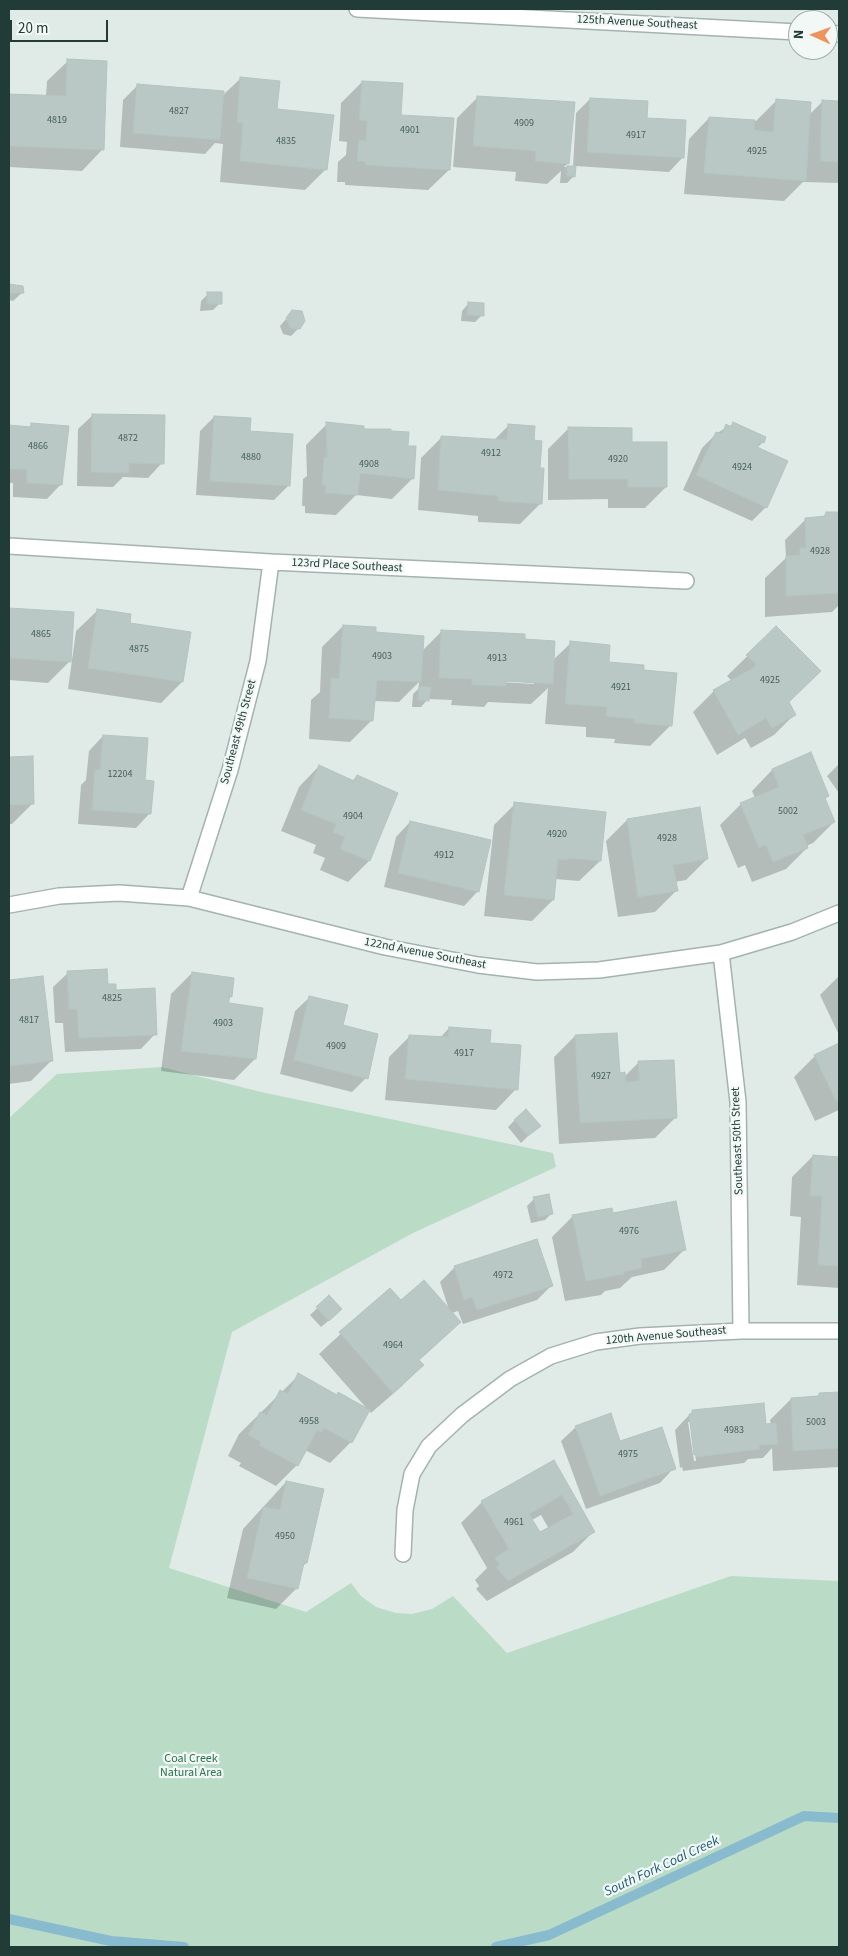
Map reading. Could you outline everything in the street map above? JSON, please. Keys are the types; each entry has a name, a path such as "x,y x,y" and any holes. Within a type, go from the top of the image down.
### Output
{"street":[{"name":"125th Avenue Southeast","path":"357,9 788,31"},
{"name":"123rd Place Southeast","path":"9,546 271,562 686,581"},
{"name":"Southeast 49th Street","path":"190,898 230,770 258,661 271,562"},
{"name":"122nd Avenue Southeast","path":"9,904 59,896 119,893 190,898 385,947 478,965 537,972 599,970 721,953 792,932 839,913"},
{"name":"Southeast 50th Street","path":"721,953 738,1102 741,1331"},
{"name":"120th Avenue Southeast","path":"404,1554 405,1510 412,1474 429,1446 462,1415 510,1379 551,1356 596,1342 640,1336 741,1331 839,1330"}],"green space":[{"name":"Coal Creek Natural Area","path":"161,1067 261,1092 553,1153 556,1167 413,1233 232,1332 169,1568 306,1612 351,1583 361,1596 376,1607 396,1613 412,1614 432,1609 453,1596 507,1653 731,1576 839,1581 839,1947 9,1947 9,1118 57,1074"}],"building":[{"path":"67,59 107,61 104,150 9,146 9,94 66,96"},
{"path":"240,77 280,81 277,109 334,115 327,170 240,161 243,123 237,123"},
{"path":"362,81 403,83 401,115 454,118 450,170 365,165 366,162 357,161 359,140 366,141 367,121 359,120"},
{"path":"137,84 224,91 220,140 133,133"},
{"path":"477,96 575,102 569,164 535,161 536,151 473,146"},
{"path":"590,98 648,101 647,118 686,120 684,158 587,152"},
{"path":"776,99 811,102 806,181 704,173 709,117 755,120 754,130 773,132"},
{"path":"822,100 839,101 839,162 820,161"},
{"path":"567,166 576,166 575,177 567,176"},
{"path":"9,284 23,286 24,293 9,293"},
{"path":"207,292 222,292 222,304 207,304"},
{"path":"468,302 484,303 484,316 467,315"},
{"path":"292,310 302,311 305,321 300,329 290,328 286,318"},
{"path":"92,414 165,415 164,464 129,463 129,473 91,472"},
{"path":"214,416 251,418 250,431 293,434 290,486 210,481"},
{"path":"326,422 364,426 364,429 391,429 391,431 409,432 408,446 416,446 414,479 360,473 358,495 325,493 326,485 322,485 324,457 327,458"},
{"path":"733,422 766,437 764,443 760,442 757,447 788,461 767,508 696,475 716,432 722,434 726,424 731,427"},
{"path":"31,423 69,426 62,485 27,483 27,469 9,469 9,425 31,427"},
{"path":"508,424 535,426 534,440 542,441 540,468 544,468 542,504 498,501 498,496 438,490 441,436 507,440"},
{"path":"568,427 632,428 632,442 667,442 667,487 628,487 628,479 569,479"},
{"path":"826,512 839,512 839,593 786,596 786,556 800,555 800,548 806,548 805,518 825,516"},
{"path":"9,608 74,612 71,662 9,658"},
{"path":"97,609 131,614 130,623 191,632 183,682 88,668"},
{"path":"343,625 376,627 376,632 424,636 421,682 377,680 373,721 329,718 331,678 339,679"},
{"path":"776,626 821,671 789,702 796,715 772,728 766,718 738,735 713,690 753,668 756,664 746,655"},
{"path":"441,630 525,634 525,639 555,641 553,684 506,681 506,686 472,685 472,679 439,678"},
{"path":"570,641 610,645 609,662 644,665 644,670 677,673 672,726 634,723 635,719 606,716 607,707 565,704"},
{"path":"419,686 431,687 429,701 418,700"},
{"path":"103,735 148,738 145,780 154,781 151,814 92,810 95,769 100,770"},
{"path":"811,752 829,796 825,798 835,822 803,835 808,848 773,862 766,845 759,848 740,803 779,787 772,769"},
{"path":"33,756 34,804 9,805 9,757"},
{"path":"319,765 354,781 357,775 398,793 370,861 340,849 345,837 333,832 336,824 301,810"},
{"path":"514,802 606,812 601,861 558,859 554,900 504,895"},
{"path":"700,807 708,859 673,865 678,891 638,897 627,819"},
{"path":"410,821 491,840 479,892 398,873"},
{"path":"107,969 108,984 116,984 116,990 155,988 157,1035 79,1038 77,1009 69,1009 67,971"},
{"path":"192,972 234,978 232,997 229,996 229,1003 263,1008 256,1059 181,1051"},
{"path":"43,976 53,1061 9,1066 9,980"},
{"path":"309,996 348,1005 343,1025 378,1034 368,1079 294,1060"},
{"path":"449,1027 491,1030 490,1043 521,1045 518,1090 405,1079 409,1035 448,1037"},
{"path":"617,1033 620,1073 625,1072 626,1082 639,1081 638,1061 674,1060 677,1118 580,1123 575,1035"},
{"path":"839,1043 839,1100 836,1101 814,1055"},
{"path":"526,1109 541,1126 528,1136 514,1120"},
{"path":"813,1155 839,1157 839,1266 818,1265 822,1196 810,1196"},
{"path":"549,1194 553,1214 538,1217 533,1197"},
{"path":"676,1201 686,1250 641,1259 642,1268 623,1272 624,1274 586,1281 572,1215 612,1208 613,1213"},
{"path":"537,1239 553,1286 477,1310 472,1297 464,1300 454,1266"},
{"path":"424,1280 461,1322 419,1360 424,1365 393,1393 339,1332 390,1288 401,1300"},
{"path":"329,1295 342,1309 329,1321 316,1307"},
{"path":"298,1373 337,1395 338,1392 370,1410 352,1443 324,1428 322,1432 317,1430 298,1466 259,1445 261,1442 248,1435 260,1412 267,1415 280,1390 288,1394"},
{"path":"839,1392 839,1448 793,1451 791,1398"},
{"path":"764,1403 766,1424 776,1423 778,1444 759,1445 760,1449 697,1457 696,1454 694,1455 689,1414 692,1414 692,1410"},
{"path":"611,1413 620,1441 662,1427 676,1469 600,1496 575,1426"},
{"path":"554,1460 595,1532 508,1581 496,1567 500,1565 495,1558 509,1549 481,1501","holes":["562,1495 573,1514 540,1532 529,1514"]},
{"path":"286,1481 324,1489 307,1563 304,1563 298,1589 247,1578 263,1507 280,1510"}],"waterway":[{"name":"South Fork Coal Creek","path":"496,1947 549,1935 804,1816 839,1818"},
{"name":"South Fork Coal Creek","path":"9,1919 111,1941 184,1947"}]}
